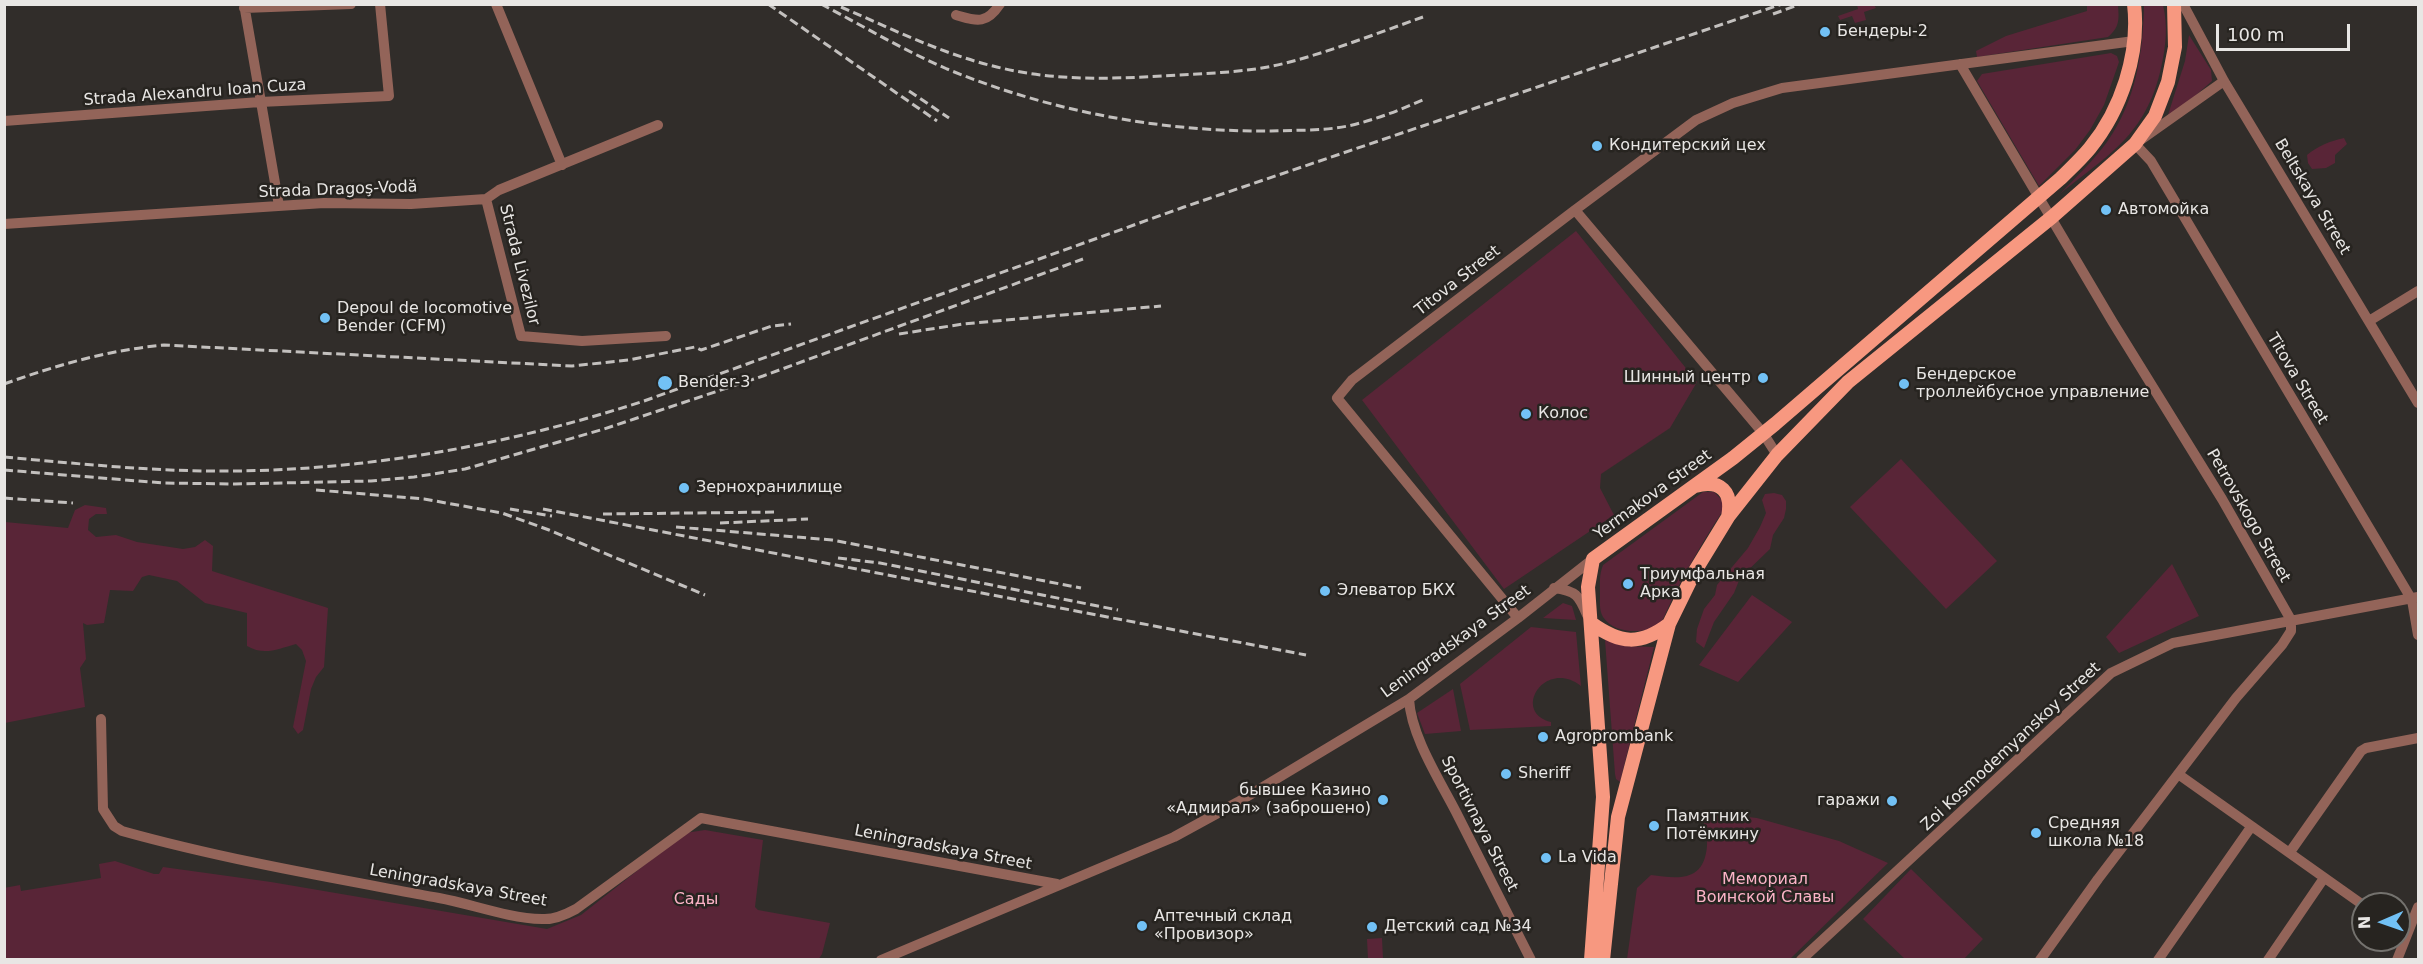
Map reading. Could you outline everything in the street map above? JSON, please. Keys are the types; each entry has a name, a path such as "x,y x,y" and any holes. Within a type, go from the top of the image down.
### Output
{"main road":[{"name":"Yermakova Street","path":"1591,960 1603,797 1588,587 1593,559 1763,434 2039,197 2091,148 2110,118 2127,81 2134,40 2134,4"},
{"path":"1603,960 1618,817 1669,624 1695,571 1728,518 1777,454 1848,382 2052,217 2135,144 2155,116 2168,82 2175,47 2174,4"},
{"path":"1690,487 1708,482 1721,488 1728,494 1730,505 1728,518"},
{"path":"1591,623 1617,638 1633,640 1652,638 1669,624"}],"street":[{"path":"279,206 244,6 351,4"},
{"name":"Strada Alexandru Ioan Cuza","path":"4,122 260,102 389,96 380,4"},
{"path":"496,4 562,165"},
{"path":"956,15 982,20 989,18 1000,4"},
{"name":"Beltskaya Street","path":"2183,4 2224,81 2418,403"},
{"path":"1777,454 1763,434 1575,210 1696,120 1733,103 1782,88 2134,40"},
{"name":"Petrovskogo Street","path":"1960,64 2112,321 2222,499 2291,620"},
{"path":"2135,144 2224,81"},
{"name":"Strada Dragoş-Vodă","path":"4,224 324,203 411,204 486,199 499,190 658,125"},
{"name":"Titova Street","path":"2135,144 2151,161 2415,598 2418,635"},
{"name":"Strada Livezilor","path":"486,199 521,336 582,341 666,336"},
{"name":"Titova Street","path":"1518,618 1337,398 1352,380 1575,210"},
{"path":"2369,321 2418,291"},
{"name":"Leningradskaya Street","path":"880,960 1174,837 1238,802 1409,699 1593,559"},
{"name":"Leningradskaya Street","path":"1554,588 1569,590 1580,597 1591,623"},
{"name":"Zoi Kosmodemyanskoy Street","path":"1801,960 2111,673 2172,643 2415,598"},
{"path":"2040,960 2236,698 2282,645 2291,630 2291,620"},
{"name":"Sportivnaya Street","path":"1409,699 1410,715 1422,742 1531,960"},
{"name":"Leningradskaya Street","path":"101,719 103,809 114,826 122,831 305,873 533,918 550,919 576,909 701,818 1057,884"},
{"path":"2290,852 2361,751 2366,748 2418,738"},
{"path":"2178,774 2351,897"},
{"path":"2158,960 2251,827"},
{"path":"2268,960 2324,878"}],"green space":[{"path":"1857,5 1874,5 1876,8 1864,12 1866,20 1855,23 1852,16 1840,20 1838,16 1858,9"},
{"path":"2087,5 2118,5 2118,23 2108,37 1977,57 1976,51 2006,36 2087,11"},
{"path":"2144,5 2163,5 2166,28 2161,68 2146,110 2135,127 2110,154 2060,194 2102,149 2125,110 2140,59"},
{"path":"2189,35 2211,70 2212,81 2171,117 2168,115 2185,61"},
{"path":"2111,53 2117,56 2119,62 2104,105 2075,150 2039,186 1977,81 1982,74"},
{"path":"2344,138 2347,144 2335,155 2335,163 2326,168 2312,169 2307,155 2324,144"},
{"name":"Колос","path":"1576,231 1697,382 1670,428 1601,474 1600,488 1614,515 1504,589 1362,400"},
{"path":"1901,459 1997,561 1946,609 1850,507"},
{"path":"1703,492 1714,492 1721,499 1724,509 1689,566 1660,626 1630,631 1608,623 1603,617 1600,606 1600,579 1603,565"},
{"path":"1765,494 1782,495 1786,501 1786,509 1784,518 1773,535 1770,549 1740,578 1734,593 1714,622 1704,648 1696,642 1697,629 1704,609 1715,595 1717,585 1748,548 1760,527 1766,513 1762,500"},
{"path":"85,505 106,508 107,514 96,514 89,519 88,530 96,537 116,535 137,542 183,549 195,547 205,540 213,546 212,571 328,608 324,667 316,677 311,689 303,730 298,734 293,727 306,661 302,650 296,644 265,651 253,649 247,646 247,613 205,603 177,581 149,575 142,577 133,591 110,590 104,623 87,625 83,623 86,659 80,668 85,707 5,723 5,522 68,528 75,510"},
{"path":"2172,564 2199,616 2119,653 2106,637"},
{"path":"1752,595 1792,622 1738,682 1699,665"},
{"path":"1563,603 1572,606 1576,620 1543,618"},
{"path":"1531,627 1576,632 1581,686 1568,679 1556,678 1545,682 1538,690 1533,699 1534,708 1539,716 1551,722 1551,726 1470,730 1460,684"},
{"path":"1607,638 1624,646 1654,647 1620,782 1616,779 1615,774 1605,640"},
{"path":"1453,689 1461,731 1425,734 1417,713"},
{"name":"Мемориал Воинской Славы","path":"1712,813 1757,818 1839,841 1888,863 1790,959 1627,959 1637,888 1651,875 1688,876 1701,866 1707,846 1707,828 1704,823"},
{"name":"Сады","path":"705,830 763,840 755,907 758,910 830,923 822,954 818,960 5,960 4,888 20,885 21,891 101,878 99,864 115,861 154,874 159,874 163,867 271,882 547,929 581,915 685,833"},
{"path":"1911,869 1983,939 1964,959 1905,959 1863,919"},
{"path":"1382,938 1383,959 1368,959 1367,939"}],"railway":[{"path":"768,4 937,121"},
{"path":"821,4 915,54 986,84 1065,107 1147,123 1229,130 1329,129 1368,121 1425,99"},
{"path":"4,457 155,469 261,470 372,462 482,444 536,432 644,401 1184,207 1782,4"},
{"path":"1773,14 1801,4"},
{"path":"841,7 915,40 973,61 1039,75 1085,78 1219,73 1273,66 1338,47 1423,17"},
{"path":"909,91 949,118"},
{"path":"4,470 163,483 235,484 371,481 465,469 604,429 763,376 1083,259"},
{"path":"899,334 963,324 1161,306"},
{"path":"4,384 83,359 164,345 572,366 629,360 695,347 701,350 772,326 791,324"},
{"path":"316,490 424,499 502,513 549,530 705,595"},
{"path":"4,498 73,503"},
{"path":"510,509 552,516"},
{"path":"543,509 1306,655"},
{"path":"603,514 776,512"},
{"path":"720,523 808,519"},
{"path":"676,527 832,540 1081,588"},
{"path":"838,558 880,563 1118,610"}],"place":[{"name":"Бендеры-2","path":"1825,32"},
{"name":"Кондитерский цех","path":"1597,146"},
{"name":"Автомойка","path":"2106,210"},
{"name":"Depoul de locomotive Bender (CFM)","path":"325,318"},
{"name":"Шинный центр","path":"1763,378"},
{"name":"Bender-3","path":"665,383"},
{"name":"Бендерское троллейбусное управление","path":"1904,384"},
{"name":"Колос","path":"1526,414"},
{"name":"Зернохранилище","path":"684,488"},
{"name":"Триумфальная Арка","path":"1628,584"},
{"name":"Элеватор БКХ","path":"1325,591"},
{"name":"Agroprombank","path":"1543,737"},
{"name":"Sheriff","path":"1506,774"},
{"name":"бывшее Казино «Адмирал» (заброшено)","path":"1383,800"},
{"name":"гаражи","path":"1892,801"},
{"name":"Памятник Потёмкину","path":"1654,826"},
{"name":"Средняя школа №18","path":"2036,833"},
{"name":"La Vida","path":"1546,858"},
{"name":"Аптечный склад «Провизор»","path":"1142,926"},
{"name":"Детский сад №34","path":"1372,927"}]}
